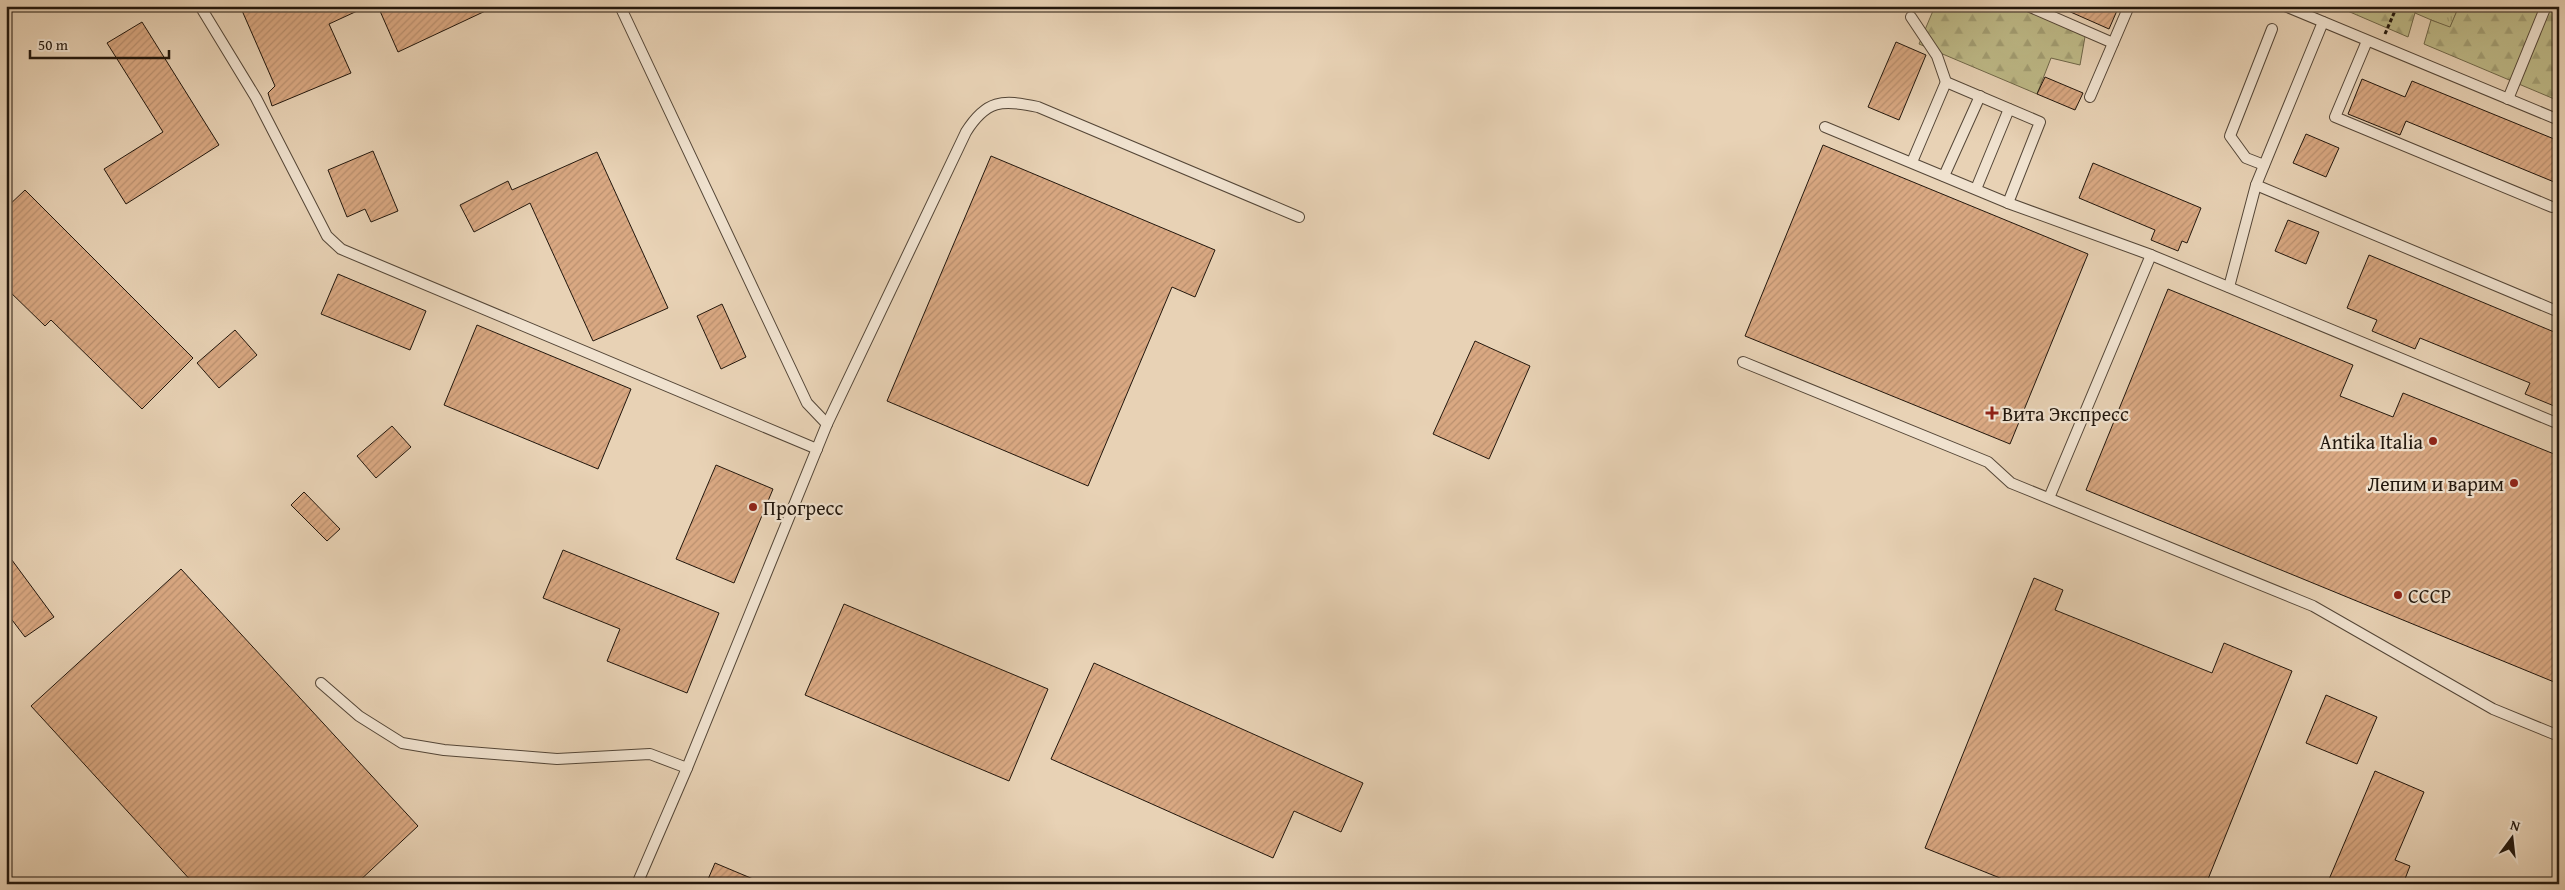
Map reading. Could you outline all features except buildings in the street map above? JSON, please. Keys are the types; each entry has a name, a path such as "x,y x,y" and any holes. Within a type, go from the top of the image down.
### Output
{"lane":[{"path":"200,6 256,98 333,243 367,260 817,449"},
{"path":"620,6 807,403 827,424"},
{"path":"2028,6 2113,43"},
{"path":"2090,97 2129,6"},
{"path":"2285,6 2559,120"},
{"path":"2508,99 2546,6"},
{"path":"1911,17 1938,56 1946,82 1912,162"},
{"path":"2229,287 2256,185 2323,22"},
{"path":"2264,165 2246,158 2230,136 2272,29"},
{"path":"2366,41 2335,117 2552,207"},
{"path":"1946,82 2040,122 2008,203"},
{"path":"1944,176 1980,96"},
{"path":"637,884 687,768 827,424 966,132 978,113 995,104 1016,102 1038,108 1300,217"},
{"path":"1976,189 2009,109"},
{"path":"1825,127 2008,203 2151,255 2559,424"},
{"path":"2256,185 2559,312"},
{"path":"2049,498 2151,255"},
{"path":"1743,362 1988,462 2011,482 2313,606 2493,709 2559,736"},
{"path":"321,683 359,716 402,743 444,750 558,759 650,754 687,768"}],"path":[{"path":"2380,46 2397,6"}],"green space":[{"path":"1935,6 2028,6 2086,31 2080,65 2051,58 2037,94 1919,44"},
{"path":"2336,6 2417,6 2408,37"},
{"path":"2417,6 2459,6 2450,28 2415,13"},
{"path":"2459,6 2559,6 2559,101 2424,44 2431,20 2450,27"}],"railway":[{"path":"6,873 13,884"}],"place":[{"name":"Вита Экспресс","path":"1992,413"},
{"name":"Antika Italia","path":"2433,441"},
{"name":"Лепим и варим","path":"2514,483"},
{"name":"Прогресс","path":"753,507"},
{"name":"СССР","path":"2398,595"}]}
